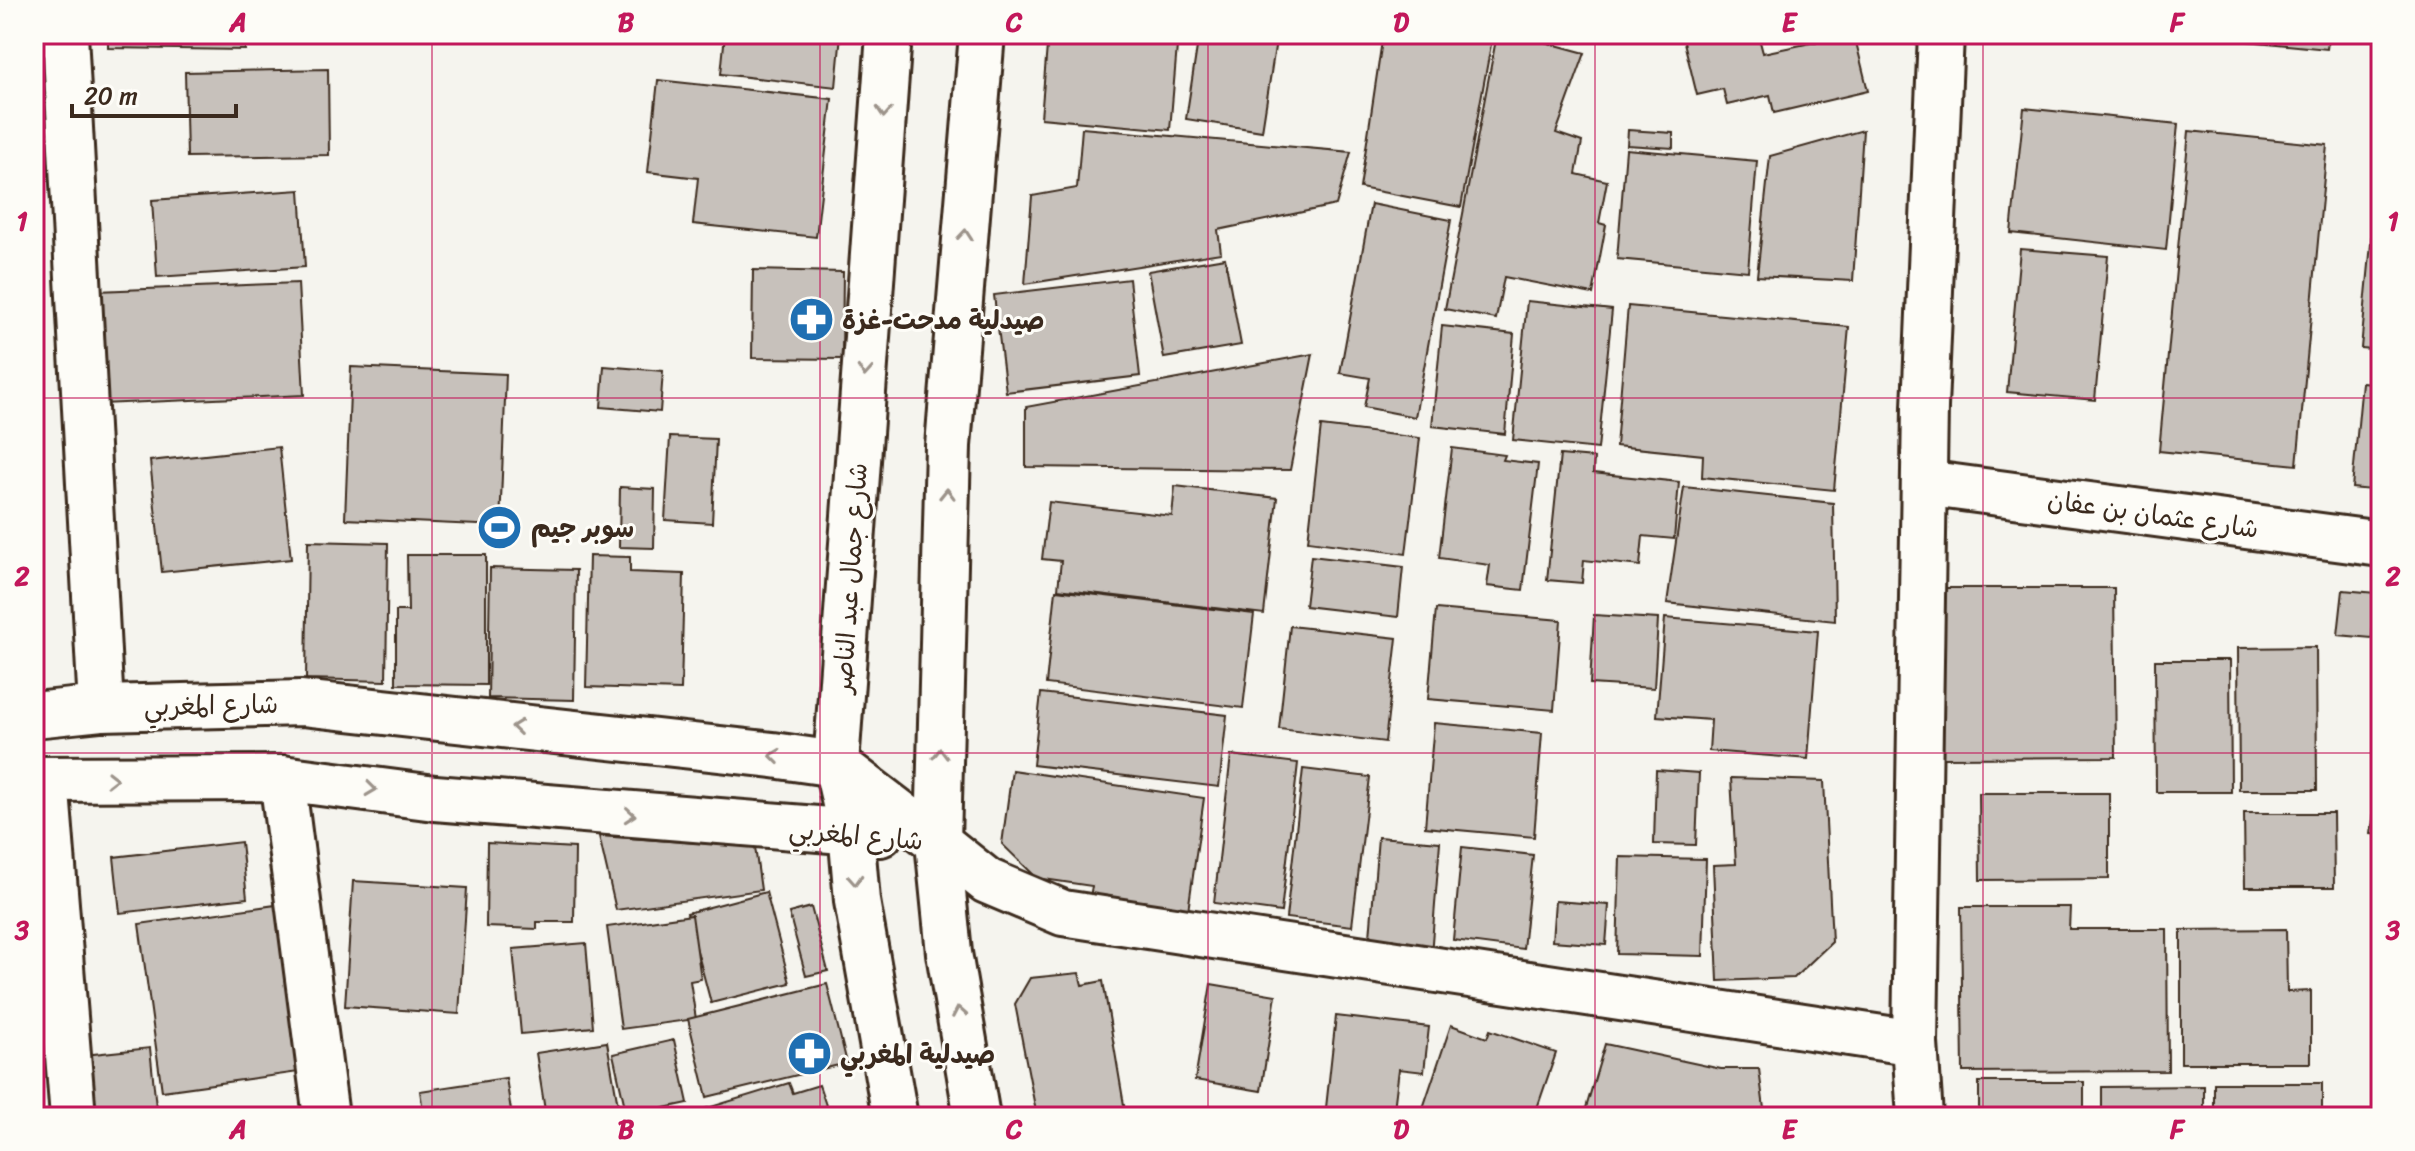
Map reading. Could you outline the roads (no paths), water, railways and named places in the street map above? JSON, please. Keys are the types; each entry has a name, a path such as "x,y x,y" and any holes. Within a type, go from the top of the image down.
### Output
{"main road":[{"path":"65,34 101,708"},
{"name":"شارع جمال عبد الناصر","path":"889,34 836,764 851,830 857,901 895,1117"},
{"path":"977,1117 949,953 938,842 948,446 982,34"},
{"path":"1920,1117 1915,1043 1924,483 1941,34"},
{"name":"شارع عثمان بن عفان","path":"1924,483 2381,544"},
{"name":"شارع المغربي","path":"34,715 101,708 302,703 836,764 938,842"},
{"path":"282,778 326,1117"},
{"name":"شارع المغربي","path":"40,779 282,778 435,798 798,830 851,830 938,842"},
{"path":"40,779 73,1117"},
{"path":"938,842 987,881 1063,913 1915,1043"}],"place":[{"name":"صيدلية مدحت-غزة","path":"811,320"},
{"name":"سوبر جيم","path":"500,528"},
{"name":"صيدلية المغربي","path":"809,1054"}]}
